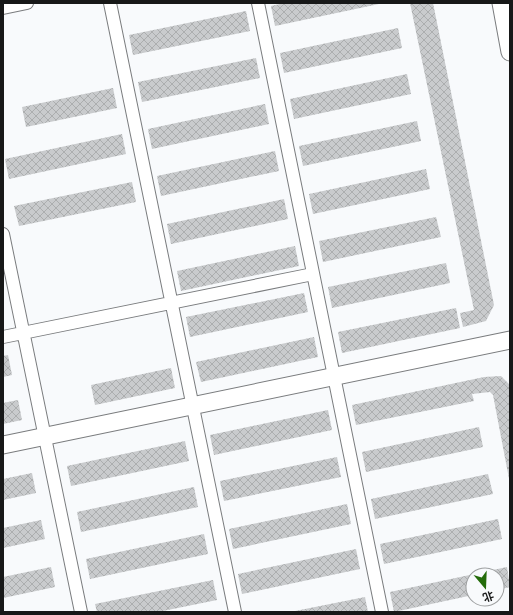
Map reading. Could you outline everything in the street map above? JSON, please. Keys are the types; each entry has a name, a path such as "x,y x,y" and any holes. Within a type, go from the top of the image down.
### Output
{"street":[{"path":"3,8 28,3"},
{"path":"110,3 235,612"},
{"path":"258,3 382,612"},
{"path":"501,3 510,52"},
{"path":"3,234 81,612"},
{"path":"3,337 313,274"},
{"path":"3,445 510,340"}],"building":[{"path":"284,3 379,4 275,26 271,6"},
{"path":"410,3 433,3 494,305 486,321 463,327 460,313 474,310"},
{"path":"246,11 250,31 133,55 129,35"},
{"path":"398,28 402,48 284,73 280,53"},
{"path":"256,58 260,78 142,102 138,82"},
{"path":"407,74 411,94 294,119 290,99"},
{"path":"113,88 117,108 26,127 22,107"},
{"path":"265,104 269,124 152,149 148,129"},
{"path":"417,121 421,141 303,166 299,146"},
{"path":"122,134 126,154 9,179 5,159"},
{"path":"275,151 279,171 161,196 157,176"},
{"path":"426,169 430,189 313,214 309,194"},
{"path":"132,182 136,202 19,226 14,206"},
{"path":"284,199 288,219 171,244 167,224"},
{"path":"436,217 441,237 323,262 319,241"},
{"path":"295,246 299,266 181,291 177,271"},
{"path":"446,263 450,283 332,308 328,287"},
{"path":"304,293 308,312 190,337 186,317"},
{"path":"456,308 460,328 342,353 338,332"},
{"path":"314,337 318,357 201,382 196,362"},
{"path":"8,355 12,375 3,377 3,356"},
{"path":"171,368 175,388 95,405 91,385"},
{"path":"501,376 510,385 510,484 493,395 490,392 472,394 474,401 356,425 352,405 484,377"},
{"path":"18,400 22,420 3,424 3,403"},
{"path":"328,410 332,430 214,455 210,435"},
{"path":"479,427 483,447 366,472 362,452"},
{"path":"185,441 189,461 71,486 67,466"},
{"path":"337,457 341,477 224,501 220,481"},
{"path":"32,473 36,493 3,500 3,479"},
{"path":"488,474 493,494 375,519 371,499"},
{"path":"194,487 198,507 81,532 77,512"},
{"path":"347,504 351,524 233,549 229,529"},
{"path":"498,519 502,539 384,564 380,544"},
{"path":"41,520 45,539 3,548 3,528"},
{"path":"204,534 208,554 90,579 86,559"},
{"path":"356,549 360,569 242,594 238,574"},
{"path":"51,567 55,587 3,598 3,577"},
{"path":"505,567 507,567 510,587 505,588"},
{"path":"465,576 465,597 394,612 390,592"},
{"path":"213,580 217,600 158,612 97,612 95,604"},
{"path":"365,597 368,612 295,612 295,611"}]}
